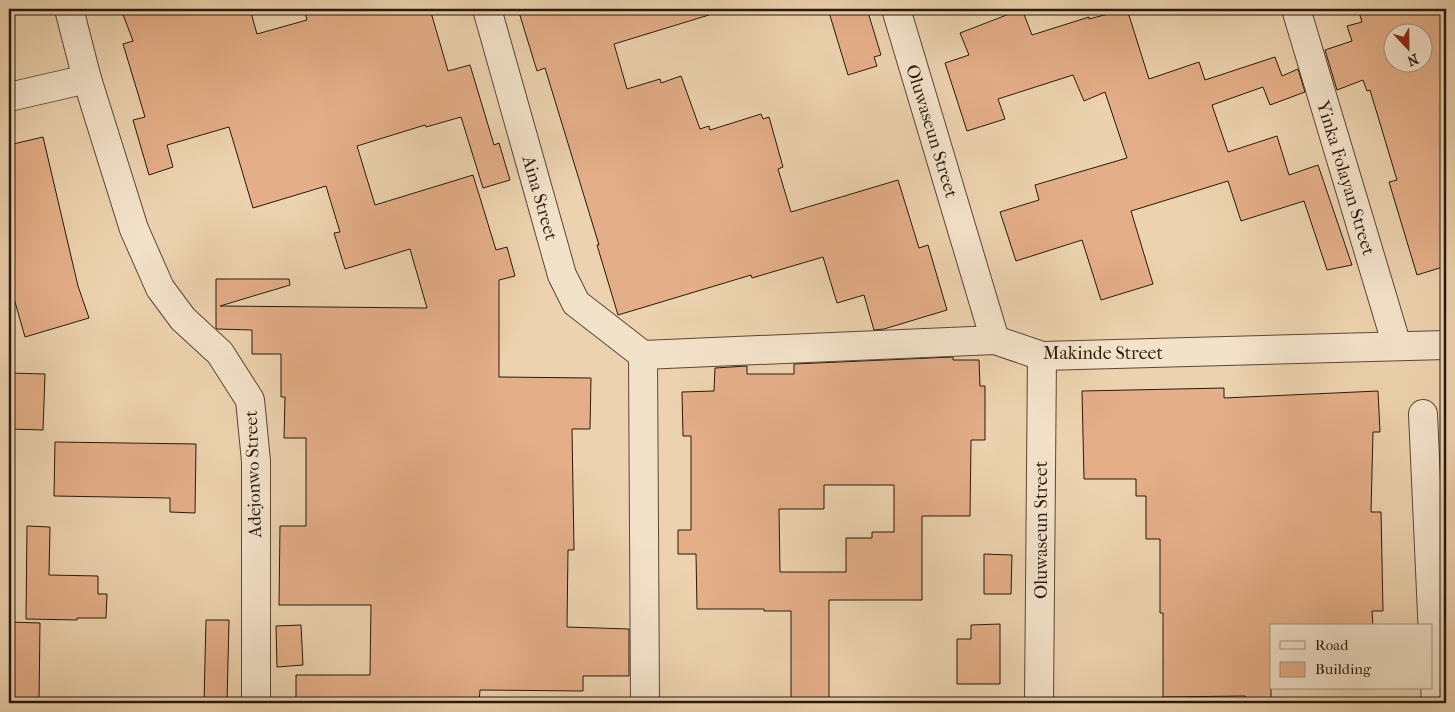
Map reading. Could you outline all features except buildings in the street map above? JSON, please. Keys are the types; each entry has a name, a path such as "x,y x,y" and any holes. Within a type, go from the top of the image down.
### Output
{"street":[{"name":"Adejonwo Street","path":"69,9 87,80 134,230 160,288 183,319 220,353 250,400 256,461 256,703"},
{"name":"Aina Street","path":"487,9 562,275 576,304 643,355"},
{"name":"Oluwaseun Street","path":"896,9 995,340"},
{"name":"Yinka Folayan Street","path":"1296,9 1397,346"},
{"path":"9,97 87,80"},
{"name":"Makinde Street","path":"643,355 995,340 1042,356 1446,345"},
{"path":"643,355 645,703"},
{"name":"Oluwaseun Street","path":"1039,703 1042,356"},
{"path":"1423,414 1436,703"}]}
